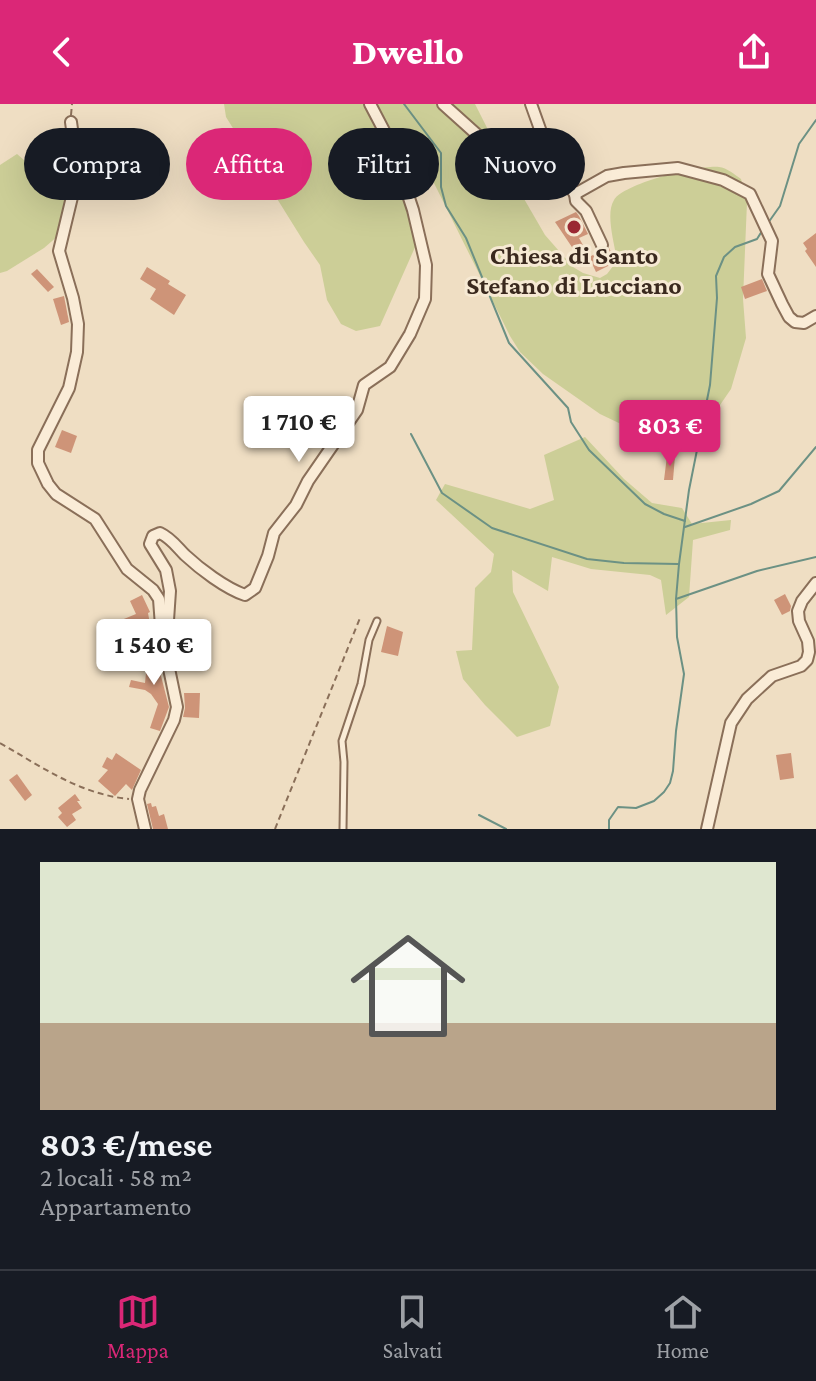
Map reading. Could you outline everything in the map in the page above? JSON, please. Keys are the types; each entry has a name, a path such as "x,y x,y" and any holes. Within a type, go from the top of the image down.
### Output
{"street":[{"path":"169,665 167,635 170,591 166,570 150,544 153,536 160,533 167,536 186,556 233,591 245,595 255,588 274,533 296,505 308,481 357,410 364,385 390,367 410,334 425,299 426,265 413,210 391,144 370,104"},
{"path":"443,104 470,128"},
{"path":"531,104 540,128"},
{"path":"71,122 78,172 59,251 78,324 77,352 69,388 38,450 38,463 56,494 95,519 127,569 153,590 159,599 162,640 177,707 174,720 140,790 138,799 145,829"},
{"path":"585,188 607,176 678,168 723,180 750,194 772,241 768,274 789,317 795,322 804,323 816,316"},
{"path":"576,200 586,211 602,245"},
{"path":"707,829 731,723 747,699 772,676 801,666 807,660 808,641 798,611 816,583"}],"lane":[{"path":"343,829 342,741 377,621"}],"path":[{"path":"275,829 360,618"},
{"path":"0,743 80,787 106,796 138,799"}],"green space":[{"path":"224,104 475,104 487,128 455,128 455,200 525,200 545,235 573,267 600,278 617,261 610,213 614,200 621,194 632,187 679,172 709,167 728,170 741,179 747,202 743,299 746,338 731,389 720,405 700,419 679,429 657,429 623,425 600,414 543,374 520,352 510,336 439,193 439,128 328,128 328,200 408,200 416,245 380,326 356,331 341,324 327,300 320,265 278,200 312,200 312,128 233,128 226,117"},
{"path":"17,154 24,160 24,200 68,200 59,235 44,248 0,273 0,165"},
{"path":"585,437 624,479 652,503 682,508 692,524 731,520 730,530 693,540 689,597 666,615 661,580 650,575 591,569 552,557 548,591 512,570 513,592 559,687 550,726 517,737 463,679 456,651 472,650 475,588 491,572 494,554 436,500 445,484 530,509 554,500 544,455"}],"building":[{"path":"576,212 588,234 579,238 588,254 580,259 555,222"},
{"path":"816,233 816,267 803,243"},
{"path":"609,248 616,262 596,272 589,257"},
{"path":"147,267 186,295 174,315 150,299 156,289 140,279"},
{"path":"37,269 54,287 48,292 31,274"},
{"path":"762,279 767,291 745,299 741,287"},
{"path":"64,296 69,322 61,325 53,299"},
{"path":"62,430 77,436 71,453 55,447"},
{"path":"667,456 675,456 673,480 664,480"},
{"path":"785,594 791,606 790,611 782,615 774,600"},
{"path":"142,595 150,612 152,635 146,637 145,632 140,633 139,629 124,635 119,621 136,614 130,601"},
{"path":"387,626 403,632 398,656 381,652"},
{"path":"153,645 169,707 160,731 150,728 158,704 151,694 129,687 131,680 145,683 146,673 149,672 139,650"},
{"path":"184,693 200,693 199,718 183,717"},
{"path":"116,753 141,770 132,790 126,784 115,796 98,781 108,770 102,767 107,757 112,760"},
{"path":"791,753 794,778 780,780 776,755"},
{"path":"17,774 32,795 25,801 9,780"},
{"path":"75,794 82,808 72,814 76,820 67,827 58,817 62,813 58,808"},
{"path":"151,803 152,807 156,806 159,816 164,814 168,829 153,829 147,804"}],"waterway":[{"path":"404,104 441,153 441,187 446,206 466,238 509,343 568,408 571,422 589,450 645,504 685,521"},
{"path":"768,223 780,206 799,144 816,120"},
{"path":"609,829 609,820 618,807 636,808 654,801 670,783 684,674 677,637 679,564 689,490 710,385 716,276 724,257 735,247 757,239 762,231"},
{"path":"411,434 442,493 492,528 587,559 678,564"},
{"path":"685,527 779,491 816,447"},
{"path":"676,599 757,571 816,557"},
{"path":"479,815 506,829"}],"place":[{"name":"Chiesa di Santo Stefano di Lucciano","path":"574,227"}]}
